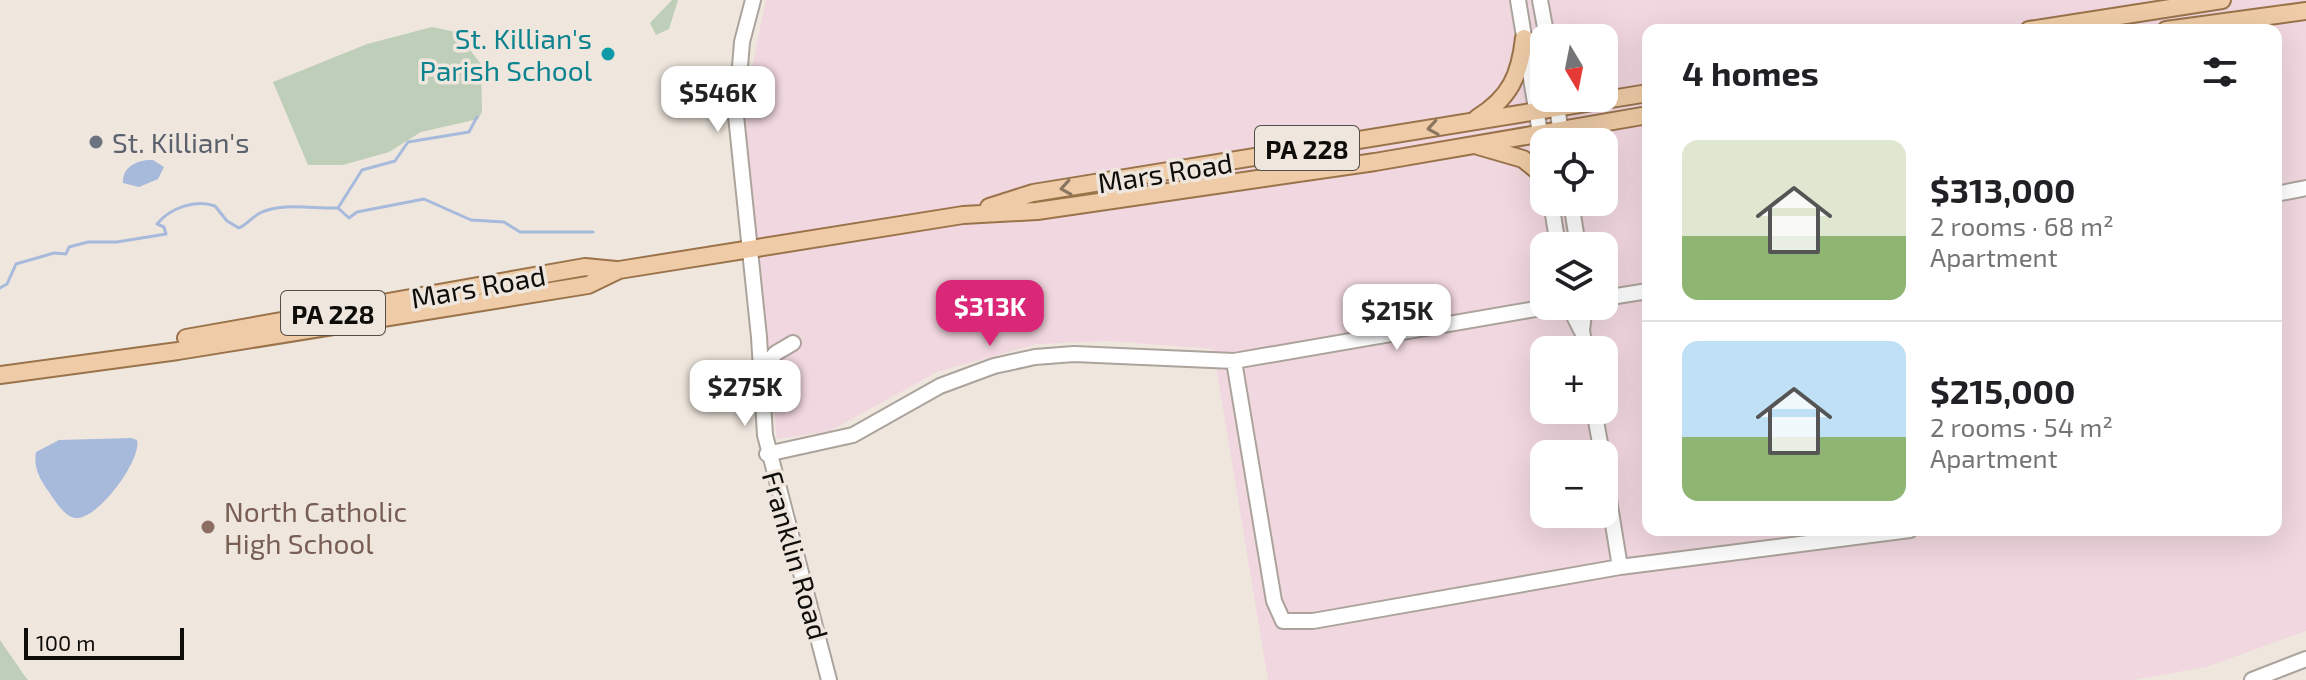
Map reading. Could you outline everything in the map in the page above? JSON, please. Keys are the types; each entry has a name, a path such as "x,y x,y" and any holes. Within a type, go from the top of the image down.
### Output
{"main road":[{"path":"2068,24 2222,0"},
{"path":"2210,24 2306,11"},
{"path":"1470,121 1496,105 1510,90 1520,71 1524,38"},
{"path":"1618,90 1642,86"},
{"name":"Mars Road","path":"1618,96 1642,94"},
{"name":"Mars Road","path":"968,214 1033,193 1530,111"},
{"name":"Mars Road","path":"1584,128 1642,116"},
{"path":"1594,128 1598,123"},
{"name":"Mars Road","path":"0,375 178,351 588,285 619,270 968,214 1037,211 1530,135"},
{"path":"1473,145 1523,159 1530,165"}],"street":[{"name":"Franklin Road","path":"753,0 742,42 736,116 767,454 829,680"},
{"path":"1518,0 1530,74"},
{"path":"1540,0 1544,24"},
{"path":"2282,193 2306,188"},
{"path":"1618,290 1629,294"},
{"path":"1618,296 1642,292"},
{"path":"767,454 853,435 940,386 994,366 1035,357 1074,354 1234,361 1530,307"},
{"path":"1577,320 1582,330"},
{"path":"1583,320 1583,336"},
{"path":"759,343 793,343 776,353 761,370"},
{"path":"1234,361 1274,601 1283,621 1313,621 1620,567 1863,536"},
{"path":"1614,528 1620,567"},
{"path":"2252,680 2306,659"}],"shaded area":[{"path":"766,0 2306,0 2306,631 2206,667 2134,680 1268,680 1213,349 1109,341 1037,344 937,372 830,431 777,439 746,151 746,95"}],"green space":[{"path":"672,0 678,0 669,29 656,35 650,23"},
{"path":"432,27 456,32 481,64 482,112 478,119 421,132 389,152 343,165 308,165 273,82 367,44"},
{"path":"0,640 24,675 28,680 0,680"}],"water":[{"path":"153,160 164,167 158,179 139,187 123,183 128,168 142,161"},
{"path":"59,440 137,440 133,461 106,500 84,516 71,517 64,511 36,468 36,452"}],"waterway":[{"path":"0,288 7,284 16,264 54,253 66,254 69,247 88,242 117,242 166,234 164,227 157,224 169,213 191,204 215,206 227,221 239,228 268,210 338,208 362,170 395,161 408,142 469,132 477,117"},
{"path":"338,208 349,218 357,212 424,199 471,220 504,222 520,232 593,232"}],"place":[{"name":"St. Killian's Parish School","path":"608,54"},
{"name":"St. Killian's","path":"96,142"},
{"name":"North Catholic High School","path":"208,527"}]}
